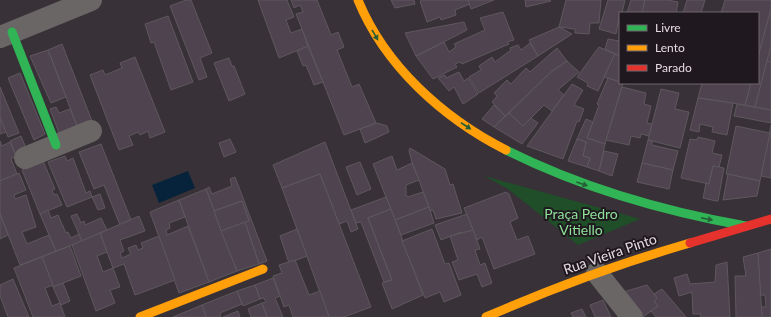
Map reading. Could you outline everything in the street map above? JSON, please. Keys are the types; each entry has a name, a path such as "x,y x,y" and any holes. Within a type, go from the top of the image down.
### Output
{"street":[{"path":"56,145 6,35 91,0"},
{"path":"358,0 362,13 380,44 398,65 438,105 465,126 550,172 572,180 658,207 705,219 746,226"},
{"path":"25,158 91,131"},
{"name":"Rua Vieira Pinto","path":"486,317 555,287 647,255 771,219"},
{"path":"146,316 264,270"},
{"path":"597,273 632,317"}],"green space":[{"name":"Praça Pedro Vitiello","path":"484,176 640,219 578,245 508,189"}],"water":[{"path":"188,171 195,188 159,203 152,185"}],"building":[{"path":"186,0 191,0 212,53 200,58 207,77 199,80 170,6"},
{"path":"258,0 287,0 294,17 286,20 291,33 302,29 308,46 279,58"},
{"path":"291,0 317,0 331,35 338,32 344,47 337,50 352,87 359,84 376,123 344,135 296,14 303,12 300,5 294,8"},
{"path":"391,0 414,0 415,4 395,8"},
{"path":"468,0 470,4 455,10 456,15 441,20 440,17 427,22 420,1"},
{"path":"468,0 494,0 471,9"},
{"path":"525,0 550,0 551,1 526,7"},
{"path":"566,0 601,0 599,23 590,23 589,34 575,33 575,29 559,27"},
{"path":"608,0 625,0 622,12 619,12 616,34 599,29"},
{"path":"631,0 645,0 642,12 627,12"},
{"path":"645,0 668,0 678,2 676,12 642,12"},
{"path":"687,0 705,0 701,12 683,12"},
{"path":"725,0 771,0 771,9 759,53 759,12 721,12"},
{"path":"771,9 771,46 755,107 745,105 751,84 759,84 759,53"},
{"path":"503,12 514,40 507,42 509,44 462,64 460,62 455,64 457,67 433,79 416,56 444,42 449,52 456,47 454,44 485,30 480,18"},
{"path":"168,16 193,82 171,90 154,42 151,43 145,24"},
{"path":"464,22 467,30 416,56 405,33"},
{"path":"559,27 572,34 538,56 529,40"},
{"path":"608,39 619,41 619,56 605,49"},
{"path":"530,43 538,56 479,93 469,77 481,70 479,66 492,57 495,62 511,50 510,48 518,45 521,50"},
{"path":"62,44 92,121 77,126 48,50"},
{"path":"308,46 323,82 314,85 306,65 303,66 297,51"},
{"path":"771,46 771,62 767,61"},
{"path":"599,47 615,54 598,91 587,86 588,83 577,77"},
{"path":"557,48 567,61 551,72 505,116 492,102 497,96 494,93 507,80 511,84 526,68 530,72"},
{"path":"48,50 66,97 51,103 30,56"},
{"path":"615,54 619,56 619,82 604,77"},
{"path":"135,57 165,132 150,138 148,131 140,135 138,132 129,136 133,145 119,150 90,75 103,70 105,75 122,68 120,63"},
{"path":"229,58 232,66 234,66 245,94 229,101 214,63"},
{"path":"567,61 579,72 558,90 564,95 552,111 544,105 523,126 509,113 551,72"},
{"path":"767,61 771,62 771,110 755,107"},
{"path":"459,72 464,81 468,78 478,94 463,104 454,87 449,91 438,78 445,75 446,78"},
{"path":"20,73 45,134 34,140 8,78"},
{"path":"608,78 619,82 619,84 623,84 605,144 587,138 599,105 597,104"},
{"path":"572,84 583,90 574,105 584,109 579,122 577,121 563,159 527,146"},
{"path":"702,84 751,84 745,105 698,98"},
{"path":"0,87 19,133 8,137 0,118"},
{"path":"622,87 646,93 644,104 651,106 647,123 652,124 649,136 641,134 640,138 631,136 629,145 606,140"},
{"path":"661,89 679,93 675,109 689,112 680,148 648,140"},
{"path":"698,98 733,103 727,135 712,132 713,127 700,124 699,132 690,130"},
{"path":"737,104 771,110 771,123 734,116"},
{"path":"494,105 505,116 494,127 482,119"},
{"path":"56,107 59,113 70,109 77,126 59,133 50,109"},
{"path":"509,113 523,126 531,118 538,123 522,144 494,127"},
{"path":"0,118 6,132 0,134"},
{"path":"586,119 593,122 587,138 605,144 599,171 587,167 590,158 583,156 586,142 577,139"},
{"path":"377,123 387,126 389,132 365,143 360,129"},
{"path":"771,125 771,178 761,176"},
{"path":"736,126 770,133 760,181 726,174"},
{"path":"21,136 26,148 15,153 10,141"},
{"path":"698,137 715,141 712,153 722,155 719,167 713,166 709,184 681,178 690,139 697,140"},
{"path":"230,139 236,152 224,157 219,143"},
{"path":"577,139 586,142 583,156 590,158 587,167 568,161"},
{"path":"648,140 652,141 652,145 678,151 673,170 642,163"},
{"path":"0,141 2,146 10,142 16,156 11,159 17,174 0,181"},
{"path":"325,142 358,229 351,232 347,221 339,224 320,174 282,188 273,165"},
{"path":"101,144 131,220 120,225 104,185 94,189 79,152"},
{"path":"410,148 445,169 450,185 453,184 462,213 436,219 433,210 430,211 412,162 409,151"},
{"path":"604,151 618,154 612,176 599,171"},
{"path":"65,156 67,161 73,158 86,193 90,191 92,197 67,207 48,162"},
{"path":"392,156 397,170 412,163 419,180 406,185 406,195 408,197 423,192 429,207 395,220 373,164"},
{"path":"43,161 55,189 52,190 54,195 57,194 62,205 40,214 22,170"},
{"path":"360,162 371,189 357,195 346,167"},
{"path":"642,163 673,170 669,189 637,182"},
{"path":"713,166 724,168 718,201 703,198 706,183 709,184"},
{"path":"19,173 26,190 14,195 15,199 26,195 36,227 22,232 27,244 49,235 56,251 20,265 0,214 0,181"},
{"path":"320,174 371,307 344,317 329,317 282,188"},
{"path":"728,174 760,181 757,196 723,200"},
{"path":"235,177 267,261 259,264 245,222 249,221 242,201 214,211 206,189 209,187 212,194 232,186 230,179"},
{"path":"206,189 237,271 209,282 179,200"},
{"path":"506,192 509,194 518,218 510,222 517,240 528,236 535,254 494,269 482,237 477,240 464,208"},
{"path":"100,194 105,208 98,210 92,197"},
{"path":"386,197 391,209 368,218 392,280 384,282 361,222 356,223 351,210"},
{"path":"179,200 185,217 169,223 170,228 166,230 167,235 188,226 209,282 179,293 150,212"},
{"path":"242,201 249,221 221,231 214,211"},
{"path":"429,207 434,223 401,235 395,220"},
{"path":"391,209 423,295 392,309 382,283 392,280 368,218"},
{"path":"48,210 51,218 58,215 66,233 68,232 71,238 79,234 82,241 56,251 40,214"},
{"path":"0,214 8,235 0,239"},
{"path":"77,214 81,223 84,221 85,225 101,218 107,230 82,241 71,216"},
{"path":"467,214 473,230 462,235 461,232 441,240 435,225"},
{"path":"139,216 145,231 120,240 124,251 120,253 122,258 131,254 128,248 136,245 138,250 143,248 141,243 159,236 175,280 135,295 124,264 113,268 100,233"},
{"path":"245,222 259,264 237,271 221,231"},
{"path":"297,229 307,256 289,263 280,236"},
{"path":"432,229 445,264 449,263 461,295 444,302 440,292 425,298 402,241"},
{"path":"473,230 480,249 475,250 480,265 485,263 492,283 482,287 477,274 459,280 452,262 458,260 450,236"},
{"path":"100,233 107,252 97,256 103,272 113,268 120,287 110,290 115,303 96,311 72,245"},
{"path":"70,246 81,276 53,287 42,257"},
{"path":"771,249 771,317 762,317 761,307 766,307 765,295 760,295 758,253"},
{"path":"758,253 762,317 736,317 735,276 746,276 743,257"},
{"path":"42,257 53,285 45,288 52,306 60,303 65,317 33,317 14,268"},
{"path":"295,260 309,295 320,291 329,317 293,317 289,305 284,307 273,276 282,273 279,265"},
{"path":"727,262 730,317 700,317 701,314 693,314 692,292 679,296 674,278 687,274 690,284 715,282 716,265"},
{"path":"273,278 280,296 275,298 283,317 267,317 262,303 266,302 264,298 260,299 255,285"},
{"path":"13,279 29,317 8,317 0,296 0,285"},
{"path":"63,283 70,301 61,305 53,287"},
{"path":"255,285 260,299 243,306 237,291"},
{"path":"647,285 657,298 654,301 658,306 643,317 638,317 620,293"},
{"path":"662,289 686,317 656,317 651,311 658,306 654,301 657,298 654,294"},
{"path":"237,291 242,304 220,313 221,317 206,317 202,305"},
{"path":"603,300 611,317 595,317 590,305"},
{"path":"262,303 267,317 251,317 248,309"},
{"path":"202,305 206,317 173,317"},
{"path":"582,309 586,317 573,317 571,313"},
{"path":"238,311 240,317 223,317"}],"traffic: fast":[{"path":"12,32 56,145"},
{"path":"506,150 564,176 623,197 684,213 746,226"}],"traffic: slow":[{"path":"358,0 384,47 418,88 460,122 506,150"},
{"path":"486,317 587,277 690,243"},
{"path":"140,317 263,269"}],"traffic: jam":[{"path":"690,243 771,219"}]}
